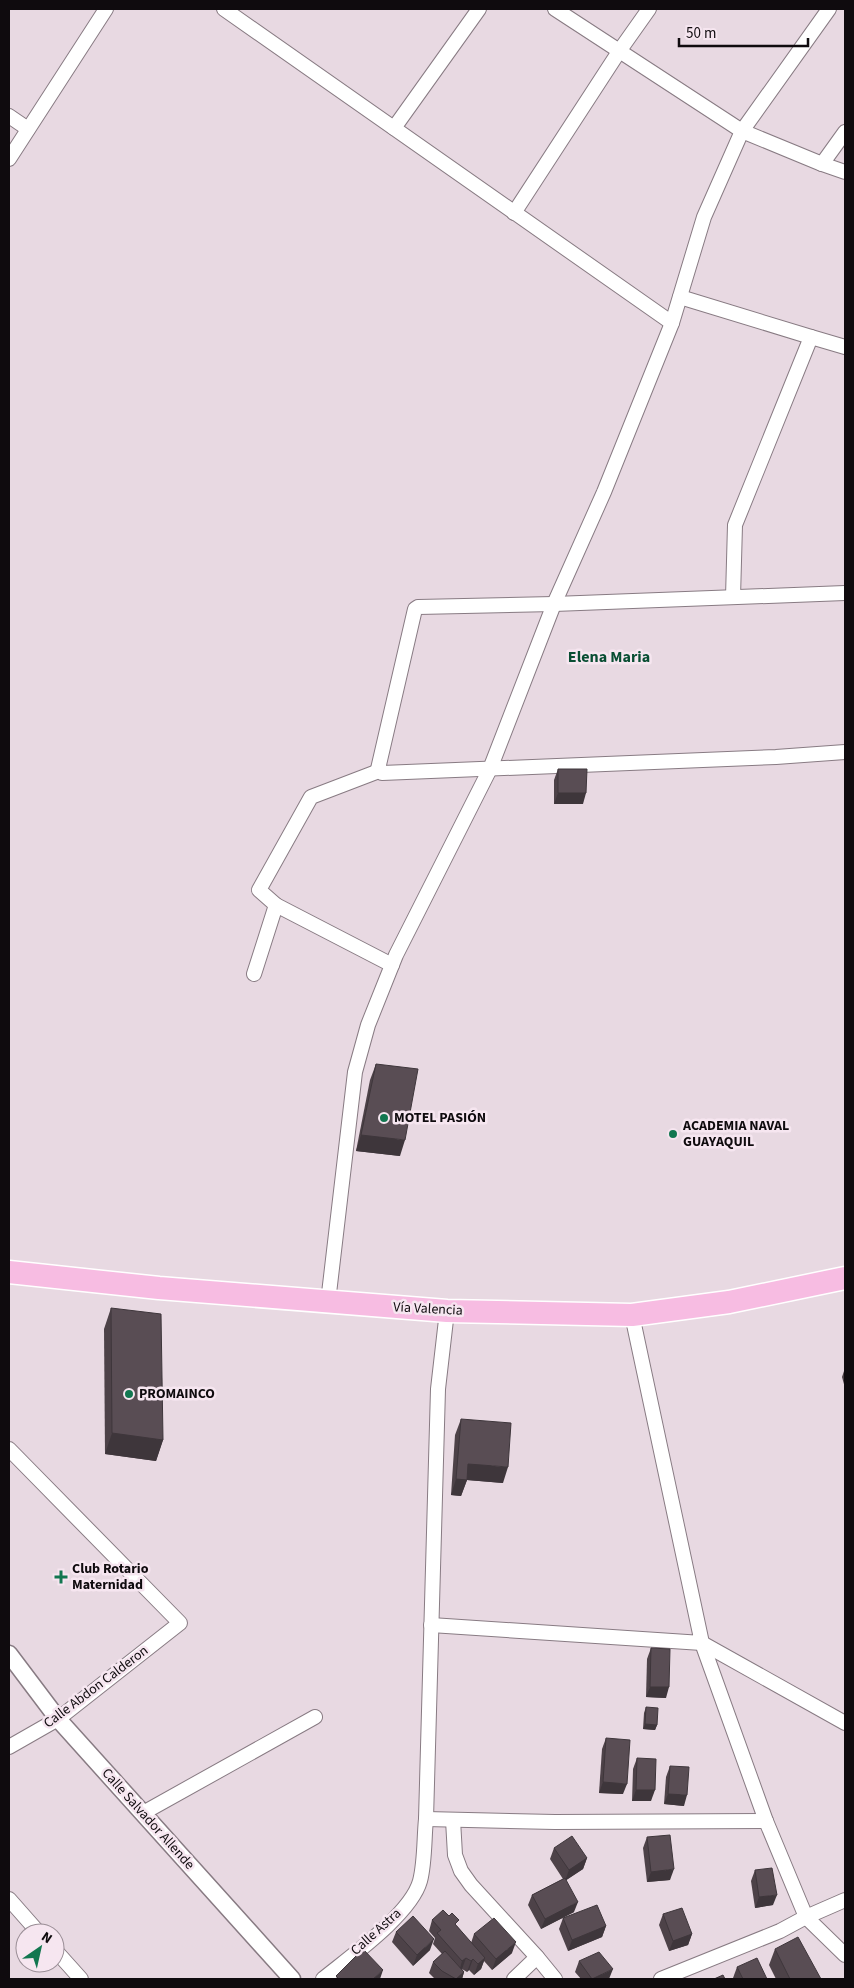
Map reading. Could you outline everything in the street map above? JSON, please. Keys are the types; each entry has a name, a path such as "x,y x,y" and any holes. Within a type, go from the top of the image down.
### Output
{"highway":[{"name":"Vía Valencia","path":"9,1272 159,1288 446,1310 632,1314 729,1302 845,1278"}],"street":[{"path":"9,159 106,9"},
{"path":"224,9 672,324"},
{"path":"394,128 480,9"},
{"path":"555,9 742,131 845,172"},
{"path":"514,212 649,9"},
{"path":"328,1302 355,1072 368,1025 396,954 490,769 554,604 604,492 672,324 704,217 742,131 829,9"},
{"path":"9,116 28,129"},
{"path":"822,164 845,132"},
{"path":"680,297 845,348"},
{"path":"733,597 735,525 812,337"},
{"path":"379,771 378,768 415,609 423,606 554,604 845,593"},
{"path":"392,965 276,905 258,890 311,797 379,771 382,773 490,769 776,757 845,752"},
{"path":"254,974 276,905"},
{"name":"Calle Astra","path":"323,1979 391,1921 414,1895 420,1881 426,1819 438,1389 446,1310"},
{"path":"632,1314 702,1643 766,1821 806,1917 845,1955"},
{"name":"Calle Abdon Calderon","path":"9,1449 180,1623 58,1719 9,1747"},
{"path":"431,1625 702,1643 845,1723"},
{"name":"Calle Salvador Allende","path":"9,1654 58,1719 292,1979"},
{"path":"144,1813 315,1717"},
{"path":"426,1819 555,1822 766,1821"},
{"path":"453,1820 455,1856 461,1871 471,1885 538,1957 555,1979"},
{"path":"9,1899 30,1923"},
{"path":"661,1979 780,1931 845,1900"},
{"path":"514,1979 538,1957"},
{"path":"65,1961 81,1979"}],"building":[{"path":"558,769 587,769 586,793 558,793"},
{"name":"MOTEL PASIÓN","path":"376,1064 418,1069 405,1140 361,1135"},
{"name":"PROMAINCO","path":"111,1308 161,1314 163,1440 112,1433"},
{"path":"461,1419 511,1423 508,1467 468,1464 467,1480 456,1479"},
{"path":"651,1648 670,1649 669,1687 650,1687"},
{"path":"646,1707 658,1708 657,1725 645,1724"},
{"path":"606,1738 630,1740 627,1784 603,1782"},
{"path":"637,1758 656,1759 655,1790 636,1790"},
{"path":"670,1766 689,1767 687,1795 668,1794"},
{"path":"670,1835 674,1869 651,1872 647,1837"},
{"path":"572,1836 587,1858 569,1870 554,1848"},
{"path":"772,1868 777,1895 759,1897 755,1870"},
{"path":"565,1878 578,1902 545,1919 532,1895"},
{"path":"597,1905 606,1926 572,1940 563,1918"},
{"path":"682,1908 692,1934 673,1941 663,1914"},
{"path":"443,1910 449,1916 452,1913 459,1920 455,1924 485,1958 478,1964 473,1959 471,1961 466,1958 462,1961 437,1933 441,1930 432,1920"},
{"path":"413,1916 434,1939 417,1955 396,1932"},
{"path":"494,1918 516,1942 496,1959 474,1934"},
{"path":"798,1937 821,1979 790,1979 775,1949"},
{"path":"363,1949 383,1970 373,1979 339,1979 336,1976"},
{"path":"445,1951 464,1972 456,1979 442,1971 433,1962"},
{"path":"599,1952 613,1969 592,1979 579,1961"},
{"path":"757,1958 767,1979 743,1979 737,1967"},
{"path":"723,1975 725,1979 714,1979"}],"place":[{"name":"MOTEL PASIÓN","path":"384,1118"},
{"name":"ACADEMIA NAVAL GUAYAQUIL","path":"673,1134"},
{"name":"PROMAINCO","path":"129,1394"},
{"name":"Club Rotario Maternidad","path":"61,1577"}],"district":[{"name":"Elena Maria","path":"609,657"}]}
